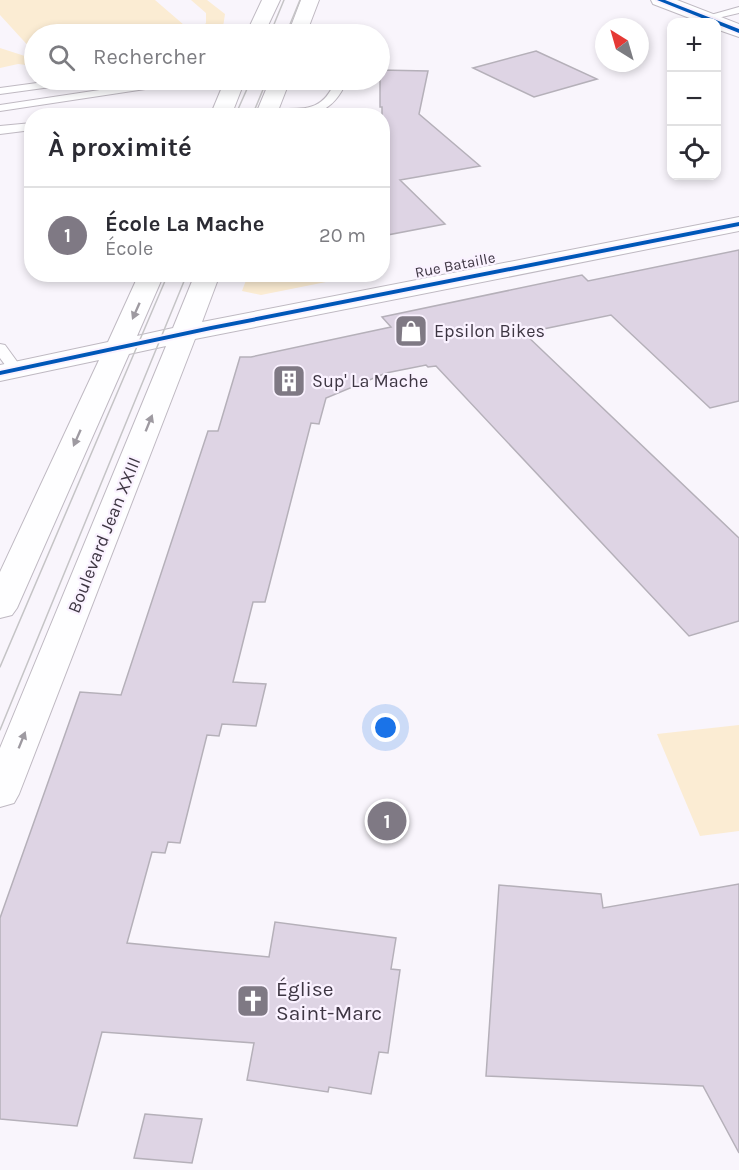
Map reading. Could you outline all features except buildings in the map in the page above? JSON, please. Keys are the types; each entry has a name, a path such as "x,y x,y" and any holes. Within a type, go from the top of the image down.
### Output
{"main road":[{"path":"259,24 270,0"},
{"path":"301,24 310,0"},
{"path":"660,0 705,18"},
{"path":"721,25 739,32"},
{"path":"223,108 231,90"},
{"path":"268,108 276,90"},
{"name":"Rue Bataille","path":"5,363 120,348 739,224"},
{"path":"0,608 149,282"},
{"name":"Boulevard Jean XXIII","path":"0,794 205,282"}],"lane":[{"path":"705,18 739,10"},
{"path":"0,91 24,88"},
{"path":"0,108 119,90"},
{"path":"324,108 334,99 337,90"},
{"path":"0,130 24,127"}],"shaded area":[{"path":"0,0 155,0 183,24 24,24 24,41 0,15"},
{"path":"191,0 207,0 225,14 224,24 205,24 206,13"},
{"path":"0,48 24,56 24,65 0,68"},
{"path":"245,282 326,282 261,295 242,291"},
{"path":"739,725 739,831 700,836 657,734"}],"tram line":[{"path":"274,24 284,0"},
{"path":"290,24 300,0"},
{"path":"239,108 247,90"},
{"path":"255,108 263,90"},
{"path":"0,667 165,282"},
{"path":"0,730 184,282"}],"cycle path":[{"path":"660,0 739,31"},
{"path":"0,373 211,328 739,224"}],"place":[{"name":"Epsilon Bikes","path":"411,331"},
{"name":"Sup' La Mache","path":"289,381"},
{"name":"École La Mache","path":"387,821"},
{"name":"Église Saint-Marc","path":"253,1001"}]}
